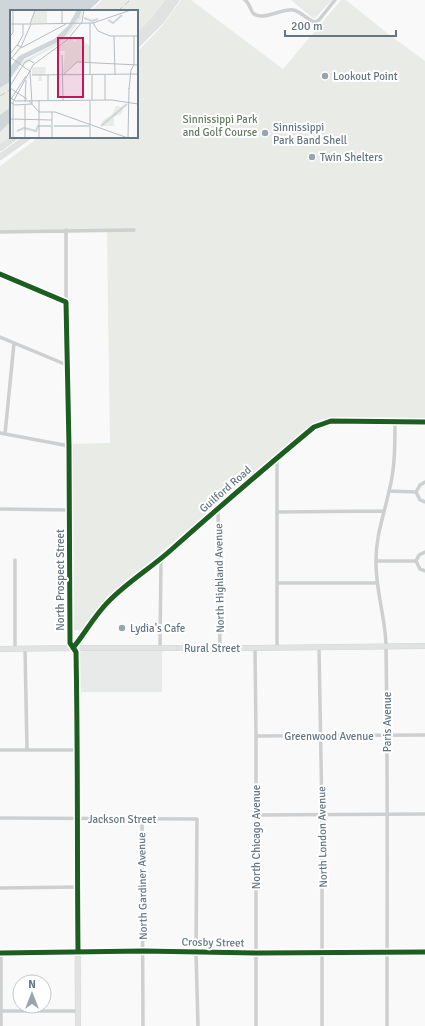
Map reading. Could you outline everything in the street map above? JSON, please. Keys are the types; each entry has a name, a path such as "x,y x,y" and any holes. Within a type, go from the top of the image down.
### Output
{"main road":[{"path":"138,36 156,18 170,0"},
{"path":"138,44 161,21 176,0"},
{"path":"0,148 14,138"},
{"path":"0,157 27,138"}],"street":[{"path":"245,0 250,4 256,15 269,15 286,10 292,10 315,22 319,20 334,0"},
{"name":"North Prospect Street","path":"66,230 70,643 76,652 78,750 78,1026"},
{"path":"0,232 134,230"},
{"path":"0,274 66,302"},
{"path":"0,337 67,365"},
{"path":"5,434 14,343"},
{"name":"Guilford Road","path":"73,648 109,601 133,579 161,559 314,426 331,421 425,422"},
{"name":"Paris Avenue","path":"387,1026 388,815 386,630 376,583 376,561 378,533 394,466 395,422"},
{"path":"0,433 69,446"},
{"path":"277,458 277,648"},
{"path":"416,492 420,485 425,482"},
{"path":"389,491 416,492"},
{"path":"416,492 420,500 425,502"},
{"name":"North Highland Avenue","path":"218,508 220,647"},
{"path":"0,509 69,510"},
{"path":"277,512 383,511"},
{"path":"416,561 419,555 425,552"},
{"path":"160,648 161,559"},
{"path":"15,560 15,649"},
{"path":"376,561 416,561"},
{"path":"416,561 420,569 425,571"},
{"path":"278,584 376,583"},
{"name":"Rural Street","path":"0,650 73,648 425,646"},
{"name":"North London Avenue","path":"319,647 322,815 322,1026"},
{"name":"North Chicago Avenue","path":"255,648 256,1026"},
{"path":"25,650 27,750"},
{"name":"Greenwood Avenue","path":"256,736 425,735"},
{"path":"0,750 78,750"},
{"path":"256,815 425,814"},
{"name":"Jackson Street","path":"0,818 197,819 196,952"},
{"name":"North Gardiner Avenue","path":"142,819 143,1026"},
{"path":"0,888 78,888"},
{"path":"196,952 198,1026"},
{"name":"Crosby Street","path":"1,953 425,952"},
{"path":"0,1026 1,953"},
{"path":"1,1014 78,1011"}],"shaded area":[{"path":"0,0 100,0 89,10 10,10 10,82 0,88"},
{"path":"291,0 332,0 314,19"},
{"path":"10,108 10,122 0,132 0,115"},
{"path":"164,650 162,653 162,692 82,692 79,697 79,654 81,651"}],"green space":[{"path":"102,0 167,0 162,8 138,31 138,10 92,10"},
{"name":"Sinnissippi Park and Golf Course","path":"181,0 191,0 283,69 341,0 346,0 425,61 425,420 329,419 316,422 112,594 100,606 82,632 80,632 78,630 73,630 71,444 110,443 107,230 0,232 0,166 38,138 138,138 138,51 162,26"},
{"path":"297,0 325,0 314,14"},
{"path":"10,82 10,137 0,144 0,88"}],"railway":[{"path":"119,10 130,0"},
{"path":"0,96 10,90"}],"cycle path":[{"path":"0,274 66,302 69,446 70,643 76,652 78,952"},
{"path":"73,648 99,613 115,595 163,557 314,427 331,421 425,422"},
{"path":"0,953 143,951 256,953 425,952"}],"place":[{"name":"Lookout Point","path":"325,76"},
{"name":"Sinnissippi Park Band Shell","path":"265,133"},
{"name":"Twin Shelters","path":"312,157"},
{"name":"Lydia's Cafe","path":"122,628"}]}
